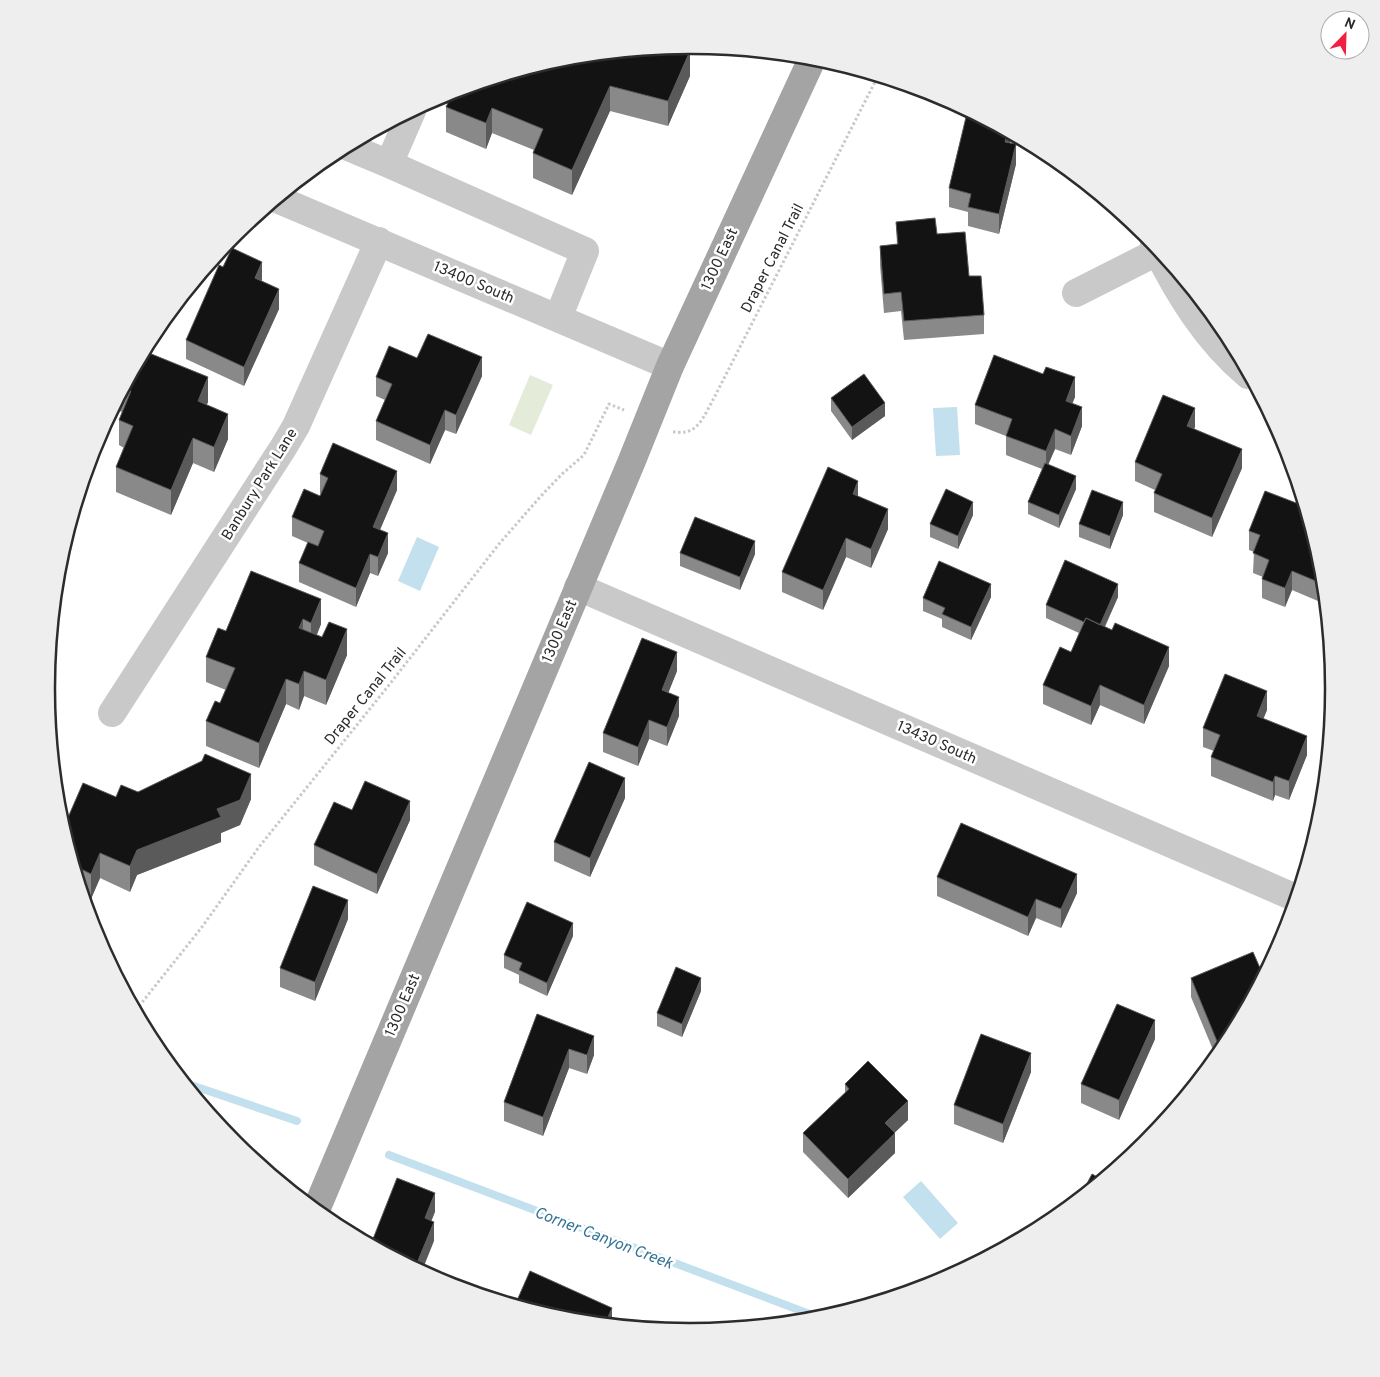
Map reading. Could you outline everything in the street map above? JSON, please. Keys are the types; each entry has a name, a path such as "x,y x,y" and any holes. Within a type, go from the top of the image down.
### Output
{"main road":[{"name":"1300 East","path":"319,1203 631,463 670,366 809,65"}],"street":[{"path":"389,164 408,119"},
{"path":"355,150 585,251 558,318"},
{"name":"13400 South","path":"283,201 670,366"},
{"name":"Banbury Park Lane","path":"112,713 296,426 379,241"},
{"path":"1076,293 1151,252"},
{"path":"1170,274 1201,326 1237,366"},
{"name":"13430 South","path":"578,587 1290,895"}],"path":[{"name":"Draper Canal Trail","path":"672,432 685,433 692,430 701,421 875,81"},
{"name":"Draper Canal Trail","path":"140,1005 202,927 270,834 494,551 540,497 584,454 609,404 615,407"}],"green space":[{"path":"530,375 553,385 531,435 509,425"}],"water":[{"path":"957,407 960,455 936,456 933,408"},
{"path":"417,537 439,547 420,591 398,581"},
{"path":"921,1181 958,1223 940,1239 903,1197"}],"building":[{"path":"689,54 668,101 610,86 572,170 533,153 543,129 492,108 486,123 446,107 449,101 486,87 566,66 607,59 648,55"},
{"path":"966,117 1006,138 1005,142 1016,144 999,214 968,207 971,194 949,188"},
{"path":"935,218 937,234 965,232 969,276 981,276 984,315 904,321 901,292 884,294 880,246 898,244 896,222"},
{"path":"233,248 262,262 255,278 279,289 244,367 186,340 219,265 223,267"},
{"path":"428,334 482,357 456,415 445,410 430,445 376,421 392,384 376,377 389,346 417,358"},
{"path":"151,354 208,377 198,401 228,414 214,447 193,438 171,490 116,467 133,426 119,420 131,391"},
{"path":"994,355 1043,374 1046,367 1075,377 1066,401 1082,407 1071,436 1055,429 1046,451 1006,436 1012,419 975,405"},
{"path":"864,374 885,403 852,427 831,398"},
{"path":"1163,395 1195,408 1187,426 1242,449 1212,518 1154,493 1162,474 1135,462"},
{"path":"333,443 397,471 373,527 388,533 378,557 370,554 356,588 299,563 308,542 318,546 324,531 292,517 304,489 320,496 328,478 320,474"},
{"path":"1045,463 1076,476 1059,515 1028,502"},
{"path":"828,467 858,481 853,494 888,509 871,549 846,538 823,590 782,572"},
{"path":"946,489 973,502 958,536 930,524"},
{"path":"1092,490 1123,502 1110,536 1079,524"},
{"path":"1265,491 1297,503 1315,581 1292,571 1285,588 1262,579 1269,560 1253,553 1260,535 1249,531"},
{"path":"695,517 755,541 740,577 680,553"},
{"path":"1065,560 1118,584 1100,625 1086,618 1084,622 1046,605"},
{"path":"939,561 991,584 971,627 942,614 945,608 923,598"},
{"path":"251,571 321,599 311,623 303,619 299,628 322,637 329,622 347,629 326,680 304,671 299,684 286,679 259,743 206,721 215,701 220,703 235,668 206,657 218,628 226,631"},
{"path":"1086,618 1112,630 1115,623 1169,647 1144,705 1100,685 1091,706 1043,685 1060,647 1071,652"},
{"path":"642,638 677,652 662,690 679,697 667,727 649,720 638,747 603,733"},
{"path":"1225,674 1267,691 1257,716 1307,736 1289,781 1275,776 1273,782 1211,757 1220,735 1203,728"},
{"path":"205,754 251,774 240,800 217,809 221,817 137,850 130,866 100,853 91,874 82,869 68,817 83,783 116,797 121,785 138,792 202,761"},
{"path":"589,762 625,778 590,858 554,842"},
{"path":"365,781 410,801 377,874 314,845 334,802 352,810"},
{"path":"961,823 1077,874 1061,909 1036,899 1028,917 937,877"},
{"path":"313,886 348,900 315,982 280,968"},
{"path":"527,902 573,923 547,983 519,970 522,963 504,955"},
{"path":"1253,952 1260,967 1240,1006 1217,1042 1191,978"},
{"path":"676,967 701,978 682,1024 657,1013"},
{"path":"1117,1004 1155,1020 1119,1100 1081,1084"},
{"path":"537,1014 594,1036 587,1055 569,1049 543,1117 504,1102"},
{"path":"981,1034 1031,1053 1003,1124 954,1105"},
{"path":"868,1061 908,1101 885,1123 895,1133 848,1179 803,1133 849,1089 845,1084"},
{"path":"1092,1174 1096,1176 1087,1183"},
{"path":"397,1178 435,1193 425,1218 434,1222 418,1262 373,1238"},
{"path":"530,1271 612,1308 608,1318 566,1311 517,1299"}],"waterway":[{"name":"Corner Canyon Creek","path":"196,1087 297,1121"},
{"name":"Corner Canyon Creek","path":"389,1155 805,1312"}]}
